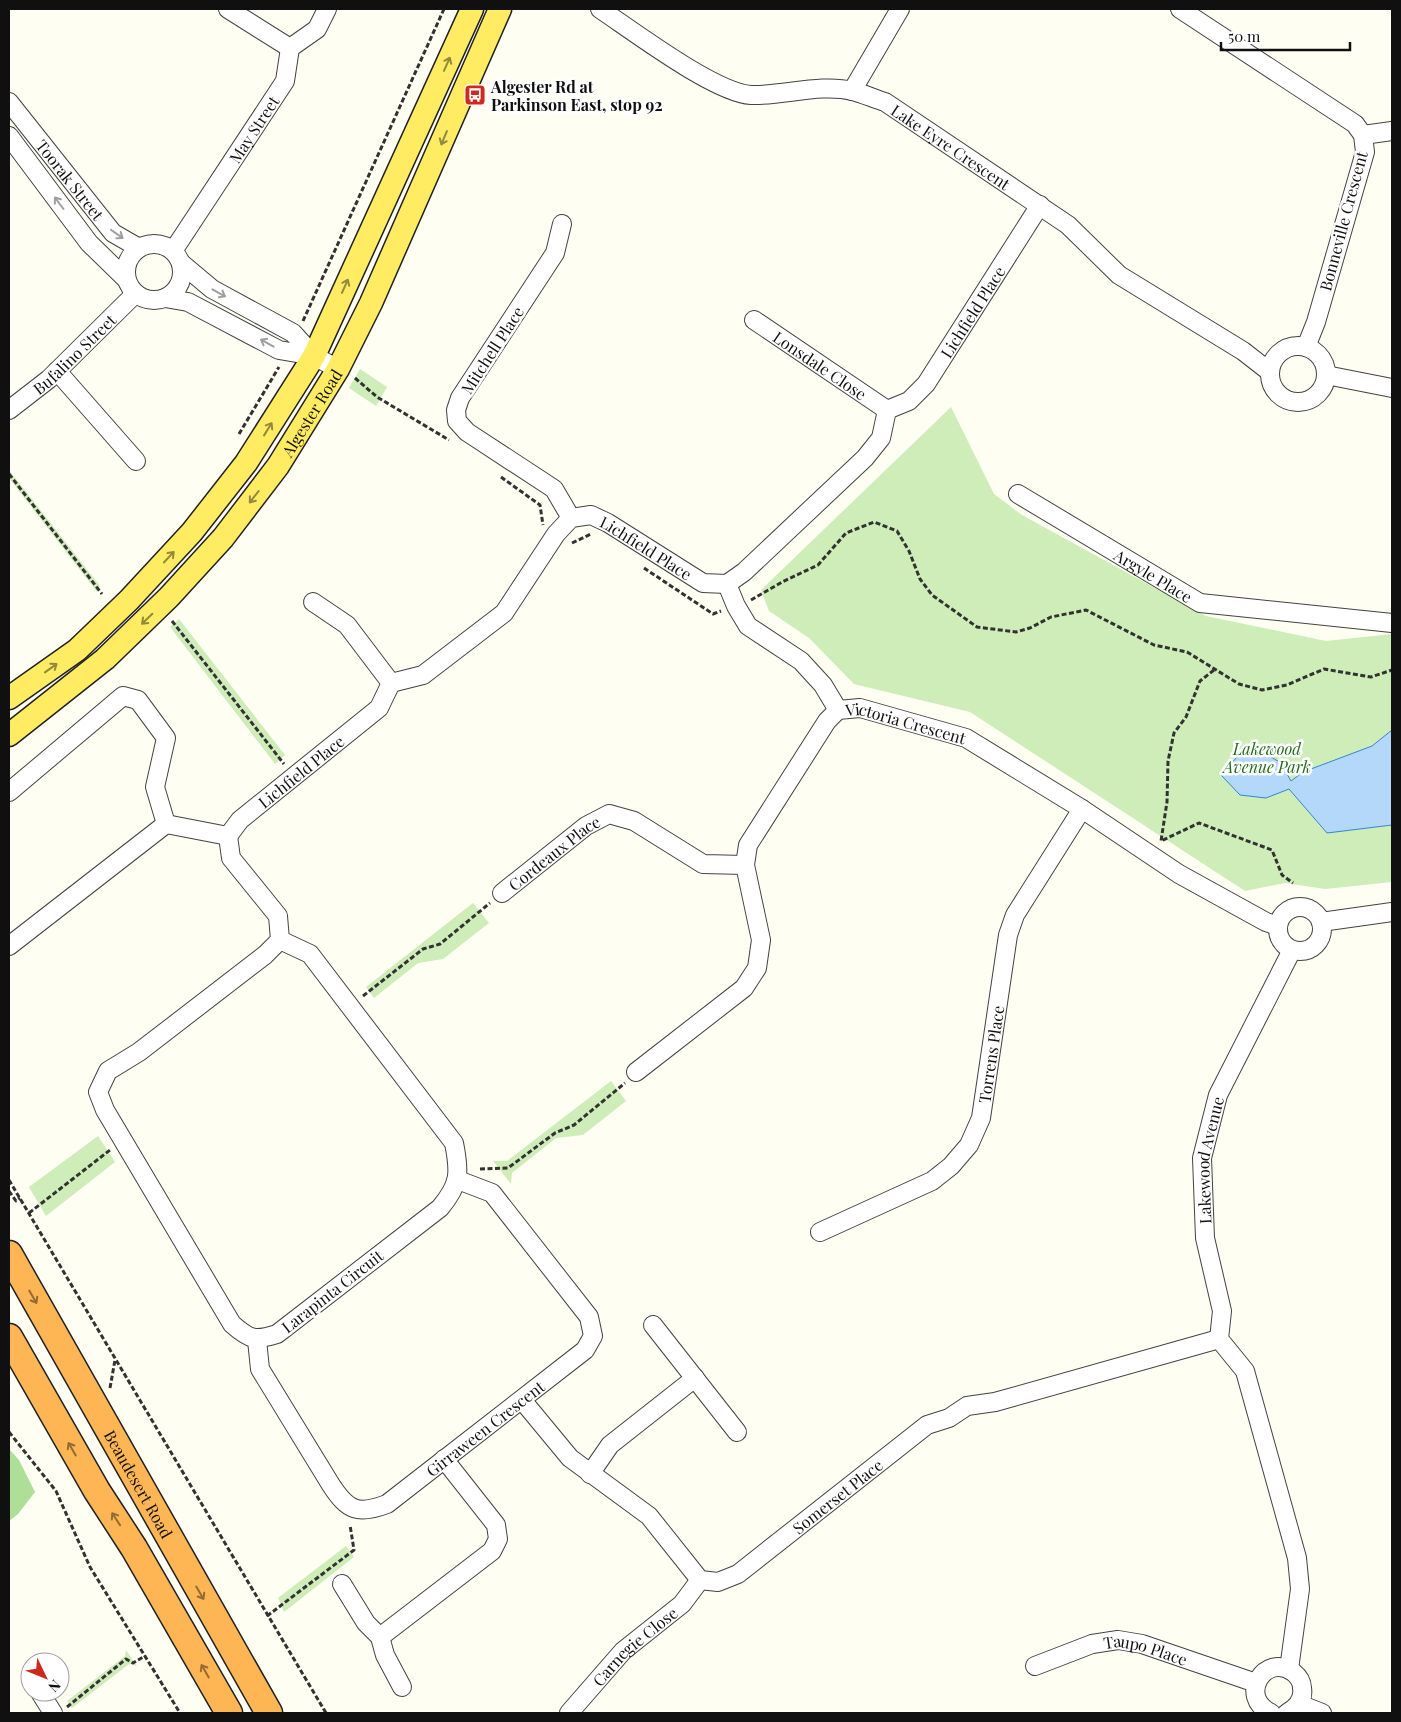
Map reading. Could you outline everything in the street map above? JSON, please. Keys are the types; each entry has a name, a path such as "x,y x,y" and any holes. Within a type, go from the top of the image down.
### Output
{"highway":[{"name":"Beaudesert Road","path":"9,1254 269,1713"},
{"path":"9,1337 97,1491 134,1548 229,1713"}],"main road":[{"name":"Algester Road","path":"9,698 76,650 129,600 192,532 246,463 314,356 472,9"},
{"name":"Algester Road","path":"9,736 105,659 169,597 223,538 278,466 344,372 500,9"}],"street":[{"path":"228,9 290,48 318,29 327,9"},
{"name":"Lake Eyre Crescent","path":"600,9 705,78 726,89 750,95 820,90 852,91 885,102 1068,225 1119,275 1244,351 1270,372"},
{"path":"852,91 900,9"},
{"name":"Bonneville Crescent","path":"1180,9 1355,124 1363,135 1365,152 1316,322 1306,347"},
{"name":"May Street","path":"177,257 285,81 290,48"},
{"name":"Toorak Street","path":"9,102 113,233 139,248"},
{"path":"10,140 28,128"},
{"path":"1363,135 1392,131"},
{"name":"Toorak Street","path":"10,140 89,243 126,278"},
{"name":"Lichfield Place","path":"886,410 909,402 926,384 1040,205"},
{"name":"Mitchell Place","path":"562,224 554,253 460,398 456,410 456,421 467,432 554,489 571,518"},
{"path":"292,344 279,350 202,307 188,302 165,298 150,300 135,294 126,278 128,261 139,248 157,244 177,257 212,289 292,344 344,372"},
{"path":"165,298 172,294 182,280 177,257"},
{"name":"Bufalino Street","path":"9,410 57,370 135,294"},
{"name":"Lonsdale Close","path":"754,320 886,410"},
{"path":"1293,346 1306,347 1315,351 1321,358 1326,375 1323,385 1317,394 1300,402 1290,401 1282,396 1275,389 1270,372 1273,362 1284,349 1293,346"},
{"path":"57,370 136,461"},
{"path":"1326,375 1392,388"},
{"path":"838,710 823,685 801,661 748,626 736,606 727,584 744,572 865,458 881,438 886,410"},
{"name":"Argyle Place","path":"1018,494 1200,603 1392,622"},
{"name":"Lichfield Place","path":"571,518 592,515 702,583 727,584"},
{"path":"313,602 346,625 391,683 423,675 504,613 556,534 571,518"},
{"name":"Lichfield Place","path":"228,836 240,820 379,708 391,683"},
{"path":"9,792 123,696 138,700 166,738 155,787 166,824"},
{"name":"Victoria Crescent","path":"636,1072 744,988 757,968 761,940 745,865 748,845 827,721 838,710 860,708 966,738 1082,809 1180,874 1266,922 1278,926"},
{"name":"Torrens Place","path":"820,1232 932,1181 951,1166 969,1145 981,1118 1008,935 1015,916 1082,809"},
{"name":"Cordeaux Place","path":"502,893 586,826 609,814 634,821 703,864 745,865"},
{"path":"9,946 166,824 228,836 231,858 278,916 280,940 265,955 138,1052 108,1071 98,1092 105,1110 232,1324 243,1334 257,1340"},
{"path":"1298,907 1312,910 1321,922 1321,936 1313,947 1299,951 1292,950 1281,941 1278,926 1284,913 1298,907"},
{"path":"1321,922 1392,912"},
{"path":"280,940 310,954 454,1144 463,1182"},
{"name":"Lakewood Avenue","path":"1219,1339 1222,1311 1205,1238 1202,1158 1218,1094 1292,950"},
{"name":"Larapinta Circuit","path":"257,1340 277,1334 440,1208 463,1182"},
{"name":"Girraween Crescent","path":"257,1340 260,1369 341,1499 352,1508 369,1511 387,1504 585,1350 594,1336 589,1317 492,1193 463,1182"},
{"path":"653,1324 737,1432"},
{"path":"1219,1339 1245,1370 1297,1558 1300,1589 1290,1670"},
{"name":"Somerset Place","path":"700,1580 718,1582 738,1574 927,1426 949,1418 967,1406 995,1402 1219,1339"},
{"path":"590,1474 610,1445 695,1378"},
{"path":"522,1400 570,1458 640,1508 700,1580"},
{"path":"380,1638 492,1551 498,1539 496,1524 444,1459"},
{"name":"Carnegie Close","path":"569,1713 623,1651 682,1604 700,1580"},
{"path":"342,1584 366,1623 380,1638 385,1655 402,1687"},
{"name":"Taupo Place","path":"1035,1666 1092,1644 1118,1640 1142,1644 1256,1683"},
{"path":"1271,1713 1260,1705 1256,1698 1256,1683 1260,1676 1274,1667 1290,1670 1296,1674 1302,1689 1293,1709 1322,1713"},
{"path":"49,1702 59,1711"}],"path":[{"path":"236,438 292,344 444,9"},
{"path":"344,372 377,397 456,445"},
{"path":"494,472 540,505 542,524 556,534 572,543 592,534 600,539"},
{"path":"9,474 102,594"},
{"path":"640,566 713,614 736,606 818,565 846,533 874,522 897,531 909,551 920,579 932,595 977,627 1016,632 1030,628 1051,617 1086,610 1154,645 1187,652 1239,684 1262,690 1287,686 1324,669 1371,677 1392,670"},
{"path":"170,618 293,776"},
{"path":"1214,670 1200,681 1186,717 1174,733 1168,761 1167,802 1161,841 1199,823 1272,850 1282,875 1293,883"},
{"path":"349,1006 423,949 440,944 502,893"},
{"path":"463,1182 473,1172 483,1168 508,1168 555,1132 574,1125 622,1086 636,1072"},
{"path":"29,1213 123,1140"},
{"path":"9,1180 326,1713"},
{"path":"9,1191 16,1201 20,1198"},
{"path":"9,1432 56,1491 90,1568 180,1713"},
{"path":"267,1616 354,1550 350,1521 356,1522"},
{"path":"59,1711 126,1659 133,1663 145,1656"}],"green space":[{"path":"360,369 387,387 376,406 349,388"},
{"name":"Lakewood Avenue Park","path":"951,407 994,494 1022,515 1206,616 1326,641 1392,634 1392,882 1325,889 1285,883 1245,891 970,712 854,684 809,638 769,611 761,590"},
{"path":"9,470 100,586 97,592 9,478"},
{"path":"179,619 285,755 275,764 170,627"},
{"path":"473,903 489,923 443,959 418,963 374,998 366,987"},
{"path":"611,1081 626,1101 583,1135 556,1138 512,1173 511,1184 493,1161 507,1161"},
{"path":"98,1136 115,1162 46,1216 29,1187"},
{"path":"9,1449 19,1460 35,1492 18,1514 9,1521"},
{"path":"346,1546 354,1557 284,1612 278,1598"},
{"path":"126,1650 137,1666 129,1664 72,1708 68,1702 70,1702 70,1699 125,1656"}],"water":[{"path":"1392,730 1392,825 1327,833 1289,789 1266,798 1240,795 1221,775 1237,757 1263,752 1281,763 1291,781 1303,772 1372,746"}],"place":[{"name":"Algester Rd at Parkinson East, stop 92","path":"475,95"}]}
